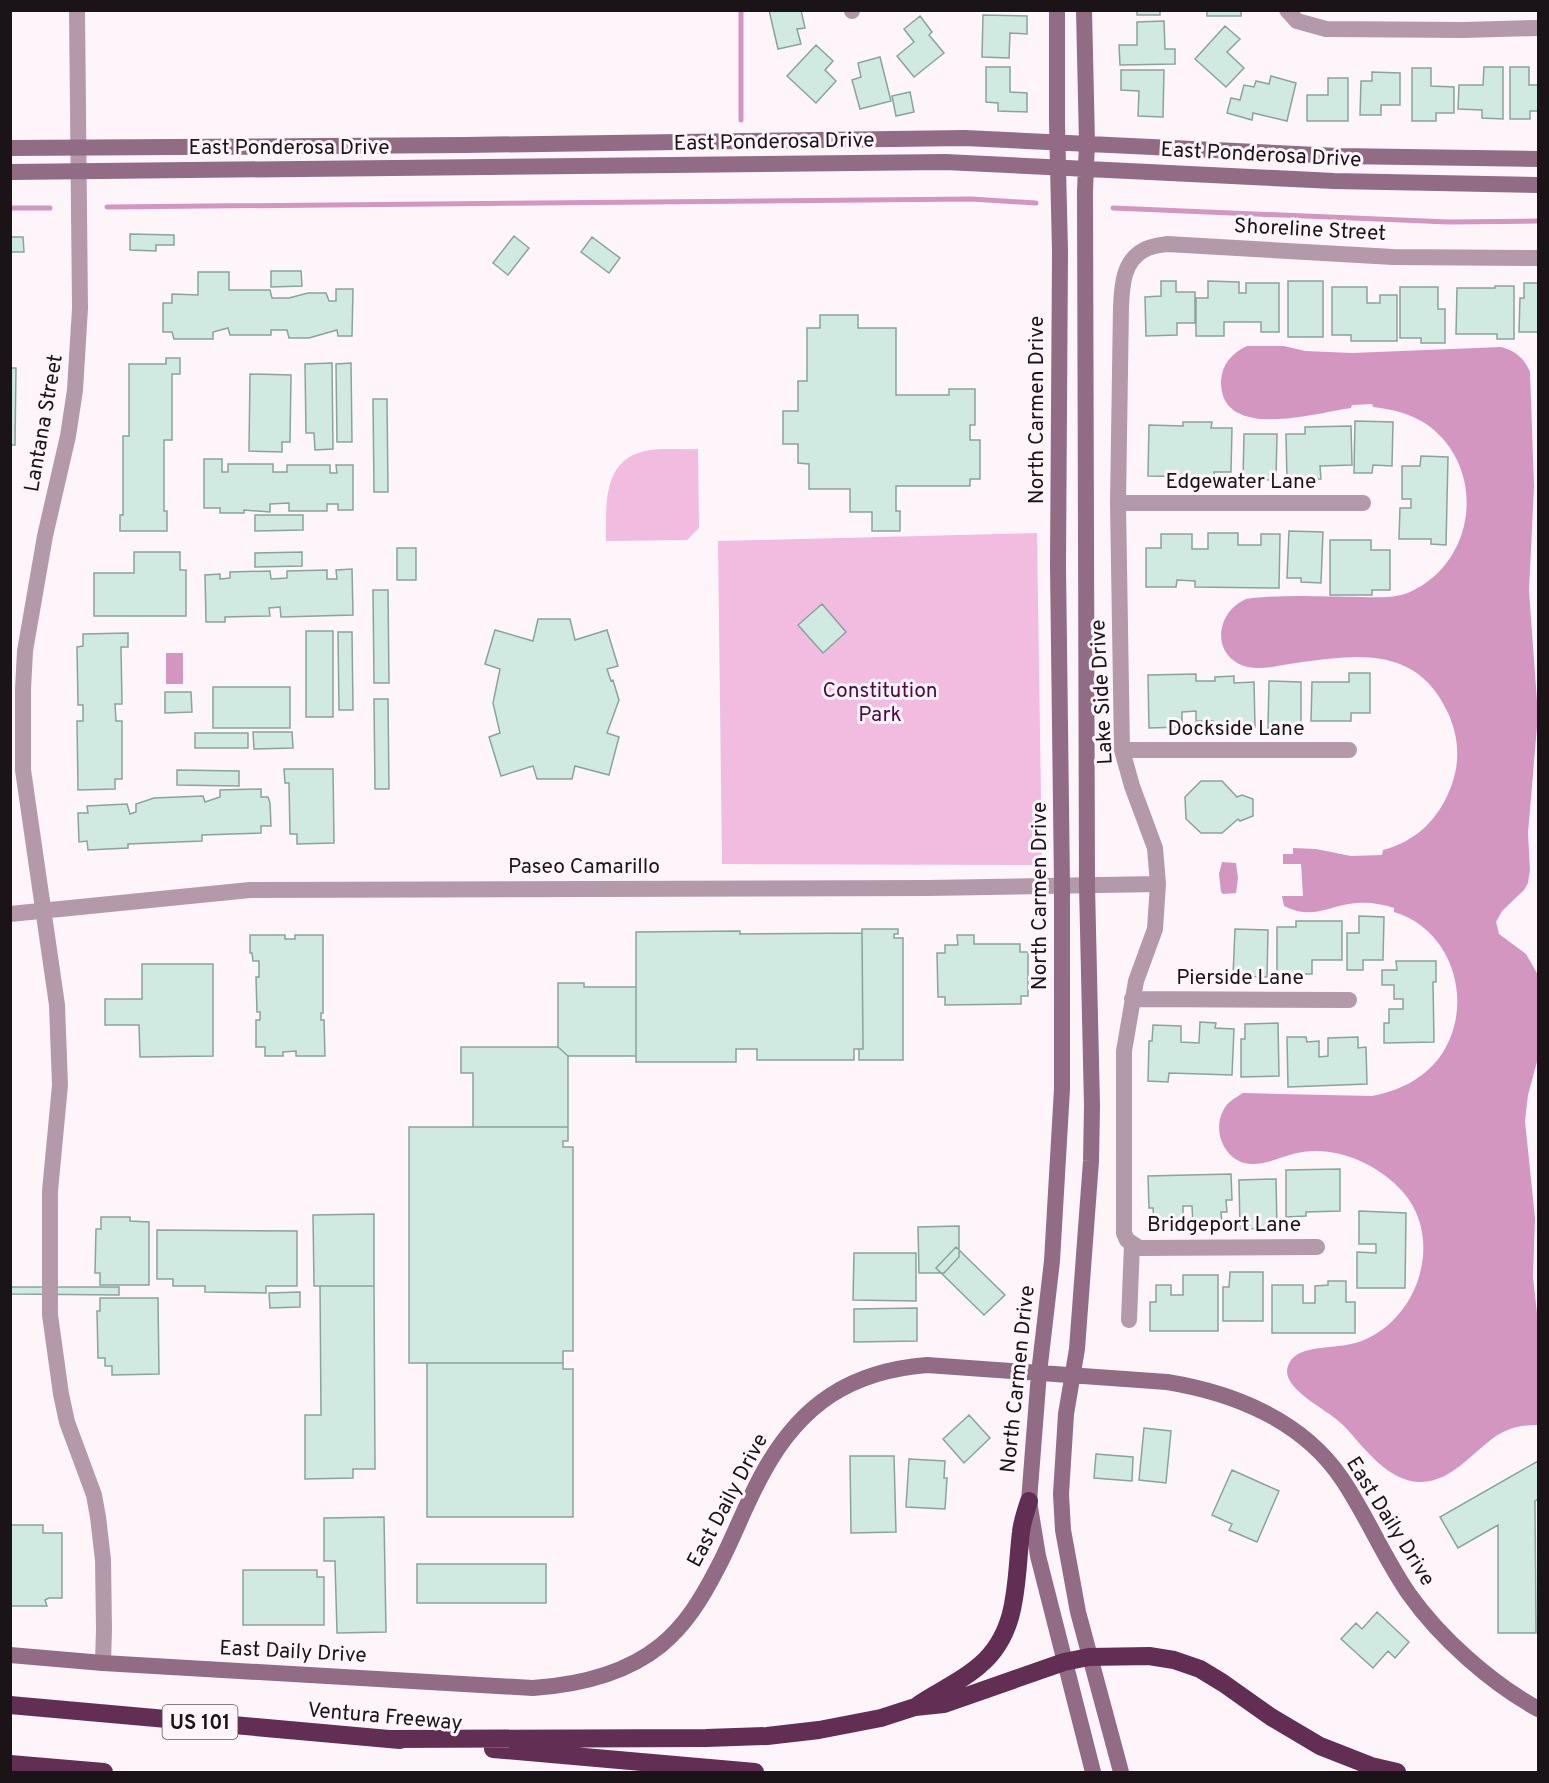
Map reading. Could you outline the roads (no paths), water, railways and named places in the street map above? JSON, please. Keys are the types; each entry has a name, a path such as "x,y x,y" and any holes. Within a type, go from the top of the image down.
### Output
{"highway":[{"path":"915,1707 968,1675 982,1664 1000,1643 1013,1610 1021,1530 1029,1501"},
{"path":"390,1739 767,1736 819,1730 863,1722 915,1707 944,1704 1064,1662 1089,1657 1149,1656 1183,1663 1200,1670 1223,1683 1270,1717 1320,1746 1371,1766 1397,1773"},
{"name":"Ventura Freeway","path":"10,1705 754,1773"},
{"path":"10,1764 104,1773"}],"main road":[{"name":"North Carmen Drive","path":"1057,10 1060,263 1058,566 1062,1089 1052,1261 1039,1373 1029,1501 1038,1556 1093,1773"},
{"path":"1084,10 1087,143 1086,885 1092,1096 1091,1161 1077,1349 1065,1433 1061,1494 1063,1530 1078,1612 1121,1773"},
{"name":"East Ponderosa Drive","path":"10,148 965,138 1338,156 1539,159"},
{"name":"East Ponderosa Drive","path":"10,172 933,162 1334,181 1539,185"},
{"name":"East Daily Drive","path":"10,1655 103,1663 533,1688 552,1687 592,1679 621,1668 653,1651 696,1607 728,1548 763,1472 777,1449 813,1408 827,1397 868,1376 888,1370 927,1365 1133,1378 1197,1387 1251,1405 1292,1429 1318,1452 1341,1478 1377,1542 1422,1612 1479,1668 1539,1709"}],"street":[{"name":"Lantana Street","path":"77,10 80,308 75,390 68,436 30,611 23,680 23,770 57,1005 60,1085 50,1191 50,1315 63,1403 82,1466 94,1495 98,1517 103,1560 105,1629 103,1663"},
{"path":"1287,10 1297,21 1305,25 1326,29 1539,28"},
{"name":"Shoreline Street","path":"1121,306 1123,275 1134,258 1143,250 1167,244 1393,257 1539,258"},
{"name":"Lake Side Drive","path":"1121,306 1118,503 1122,750 1131,786 1155,849 1158,884 1155,929 1131,999 1124,1051 1123,1221 1124,1233 1131,1244 1129,1320"},
{"name":"Edgewater Lane","path":"1118,503 1363,503"},
{"name":"Dockside Lane","path":"1122,750 1349,750"},
{"name":"Paseo Camarillo","path":"10,914 250,890 882,888 1158,884"},
{"name":"Pierside Lane","path":"1131,999 1349,1000"},
{"name":"Bridgeport Lane","path":"1131,1244 1139,1248 1317,1247"}],"waterway":[{"path":"741,10 741,120"},
{"path":"107,207 971,199 1036,203"},
{"path":"10,208 50,208"},
{"path":"1113,208 1448,222 1538,221"}],"park label":[{"name":"Constitution Park","path":"880,702"}]}
